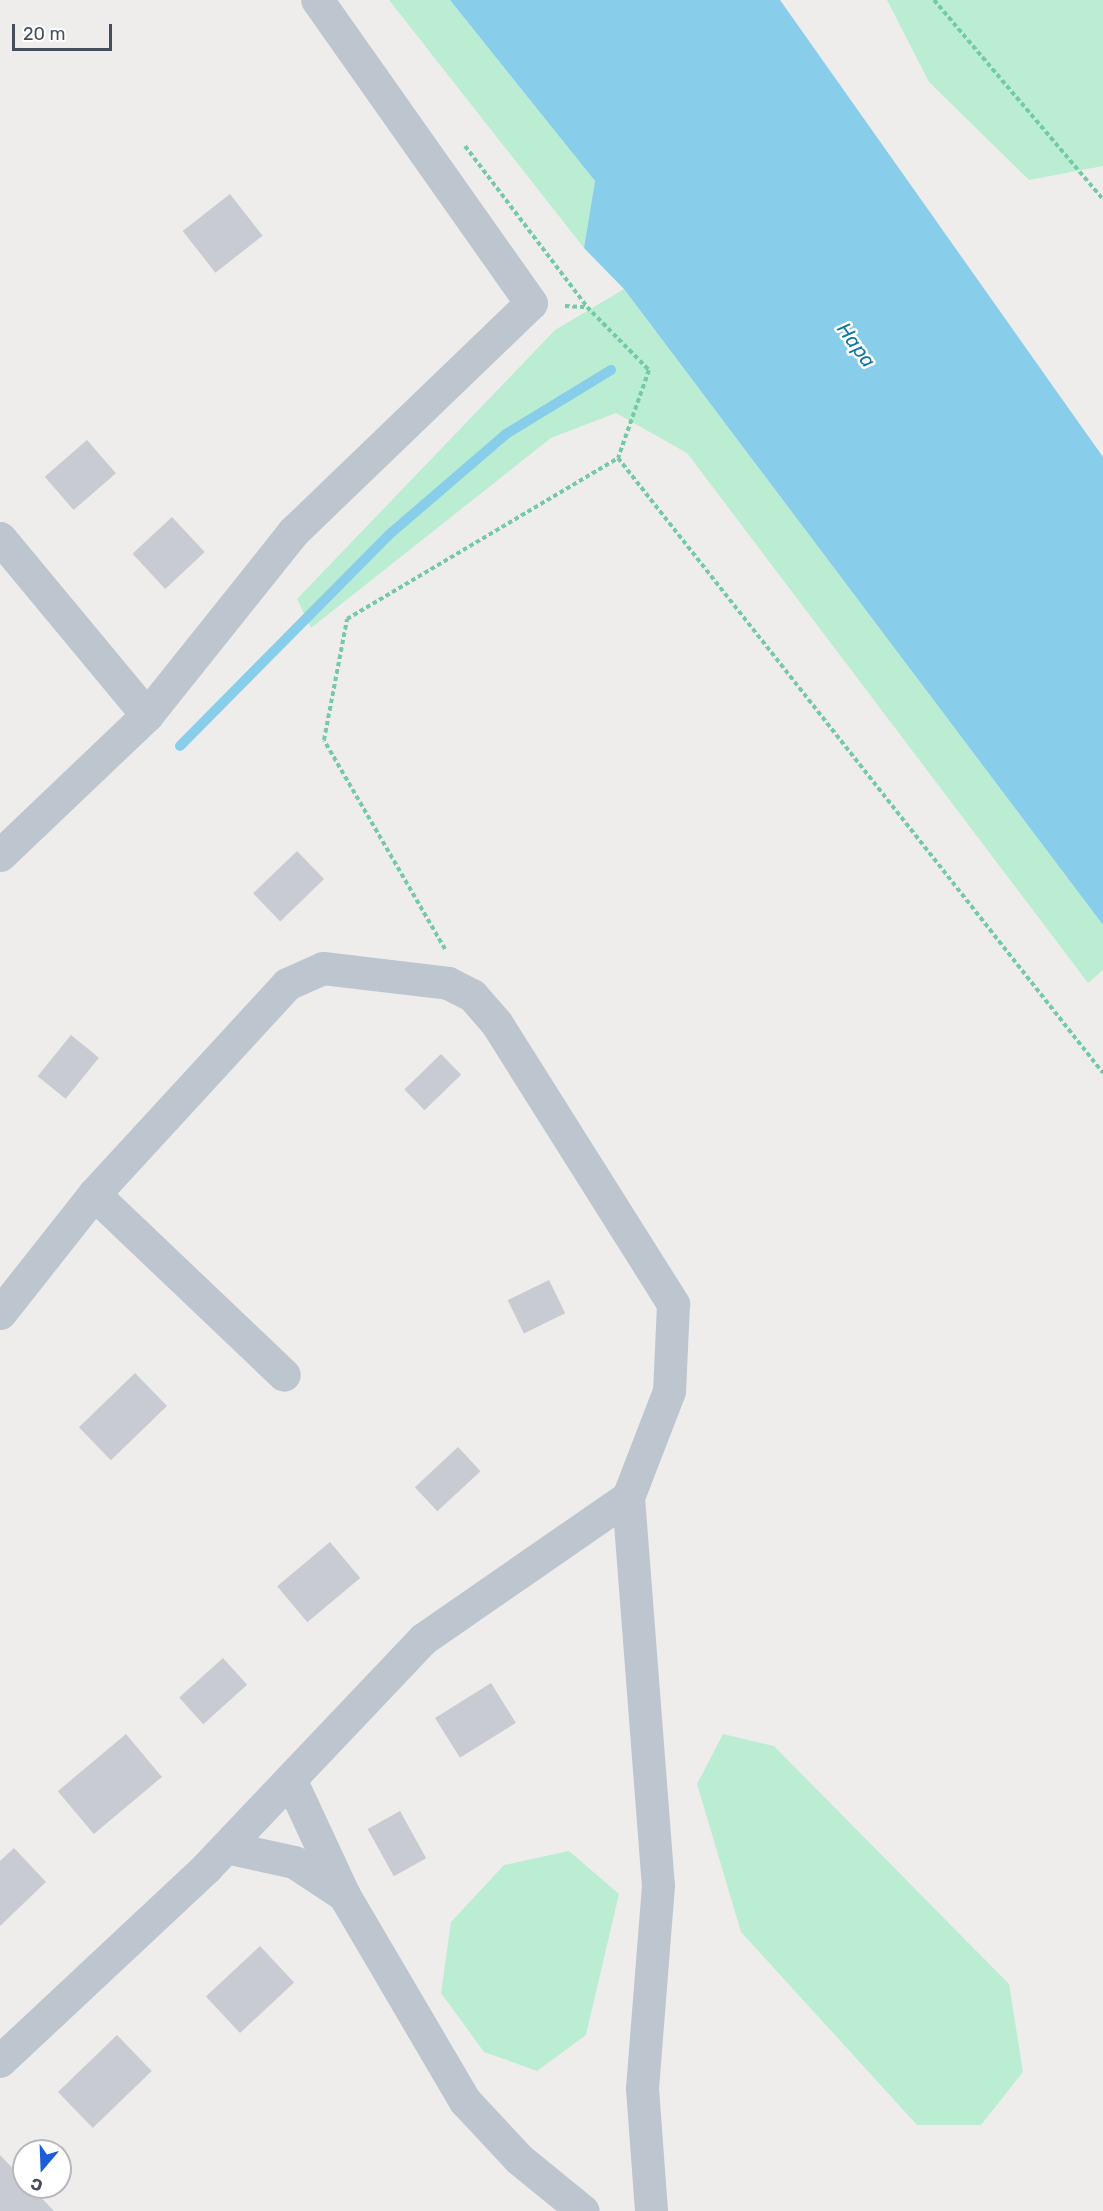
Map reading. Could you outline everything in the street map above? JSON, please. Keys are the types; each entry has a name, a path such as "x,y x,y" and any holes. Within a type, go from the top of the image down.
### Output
{"street":[{"path":"0,855 147,715 293,532 531,303 317,0"},
{"path":"0,538 147,715"},
{"path":"0,1313 94,1194 287,984 323,968 448,983 472,995 496,1024 673,1304 669,1390 628,1497 658,1885 642,2088 651,2211"},
{"path":"94,1194 284,1375"},
{"path":"0,2061 226,1847 291,1781 423,1639 628,1497"},
{"path":"291,1781 344,1895 465,2101 519,2159 583,2211"},
{"path":"226,1847 294,1862 344,1895"}],"path":[{"path":"934,0 1103,199"},
{"path":"472,995 324,740 347,619 618,458 1103,1073"}],"green space":[{"path":"389,0 450,0 595,181 584,248"},
{"path":"887,0 1103,0 1103,166 1029,180 929,82"},
{"path":"624,289 1103,925 1103,970 1088,983 687,453 616,413 551,438 311,628 297,599 555,330"},
{"path":"723,1734 774,1746 1009,1984 1023,2072 981,2125 917,2125 741,1932 697,1784"},
{"path":"569,1851 619,1894 586,2035 537,2071 484,2052 441,1993 451,1922 504,1865"}],"water":[{"name":"Нара","path":"450,0 780,0 1103,457 1103,925 624,289 584,248 595,181"}],"building":[{"path":"230,194 263,236 215,273 183,231"},
{"path":"87,440 116,473 74,510 45,477"},
{"path":"172,517 205,552 165,589 133,554"},
{"path":"297,851 324,879 280,921 253,893"},
{"path":"71,1035 99,1058 66,1099 38,1076"},
{"path":"441,1054 461,1075 424,1110 404,1089"},
{"path":"549,1280 565,1313 524,1333 508,1300"},
{"path":"135,1373 167,1406 111,1460 79,1427"},
{"path":"458,1447 481,1471 437,1511 415,1487"},
{"path":"330,1542 360,1578 307,1622 277,1586"},
{"path":"223,1658 247,1685 203,1724 179,1697"},
{"path":"491,1683 516,1723 460,1758 435,1718"},
{"path":"126,1734 162,1777 94,1834 58,1791"},
{"path":"400,1811 426,1858 394,1876 368,1829"},
{"path":"14,1848 46,1882 0,1926 0,1861"},
{"path":"260,1946 294,1983 240,2033 206,1996"},
{"path":"117,2035 152,2071 93,2128 58,2092"},
{"path":"0,2155 12,2168 12,2199 42,2199 54,2211 0,2211"}],"waterway":[{"path":"180,746 391,533 506,434 611,370"}]}
